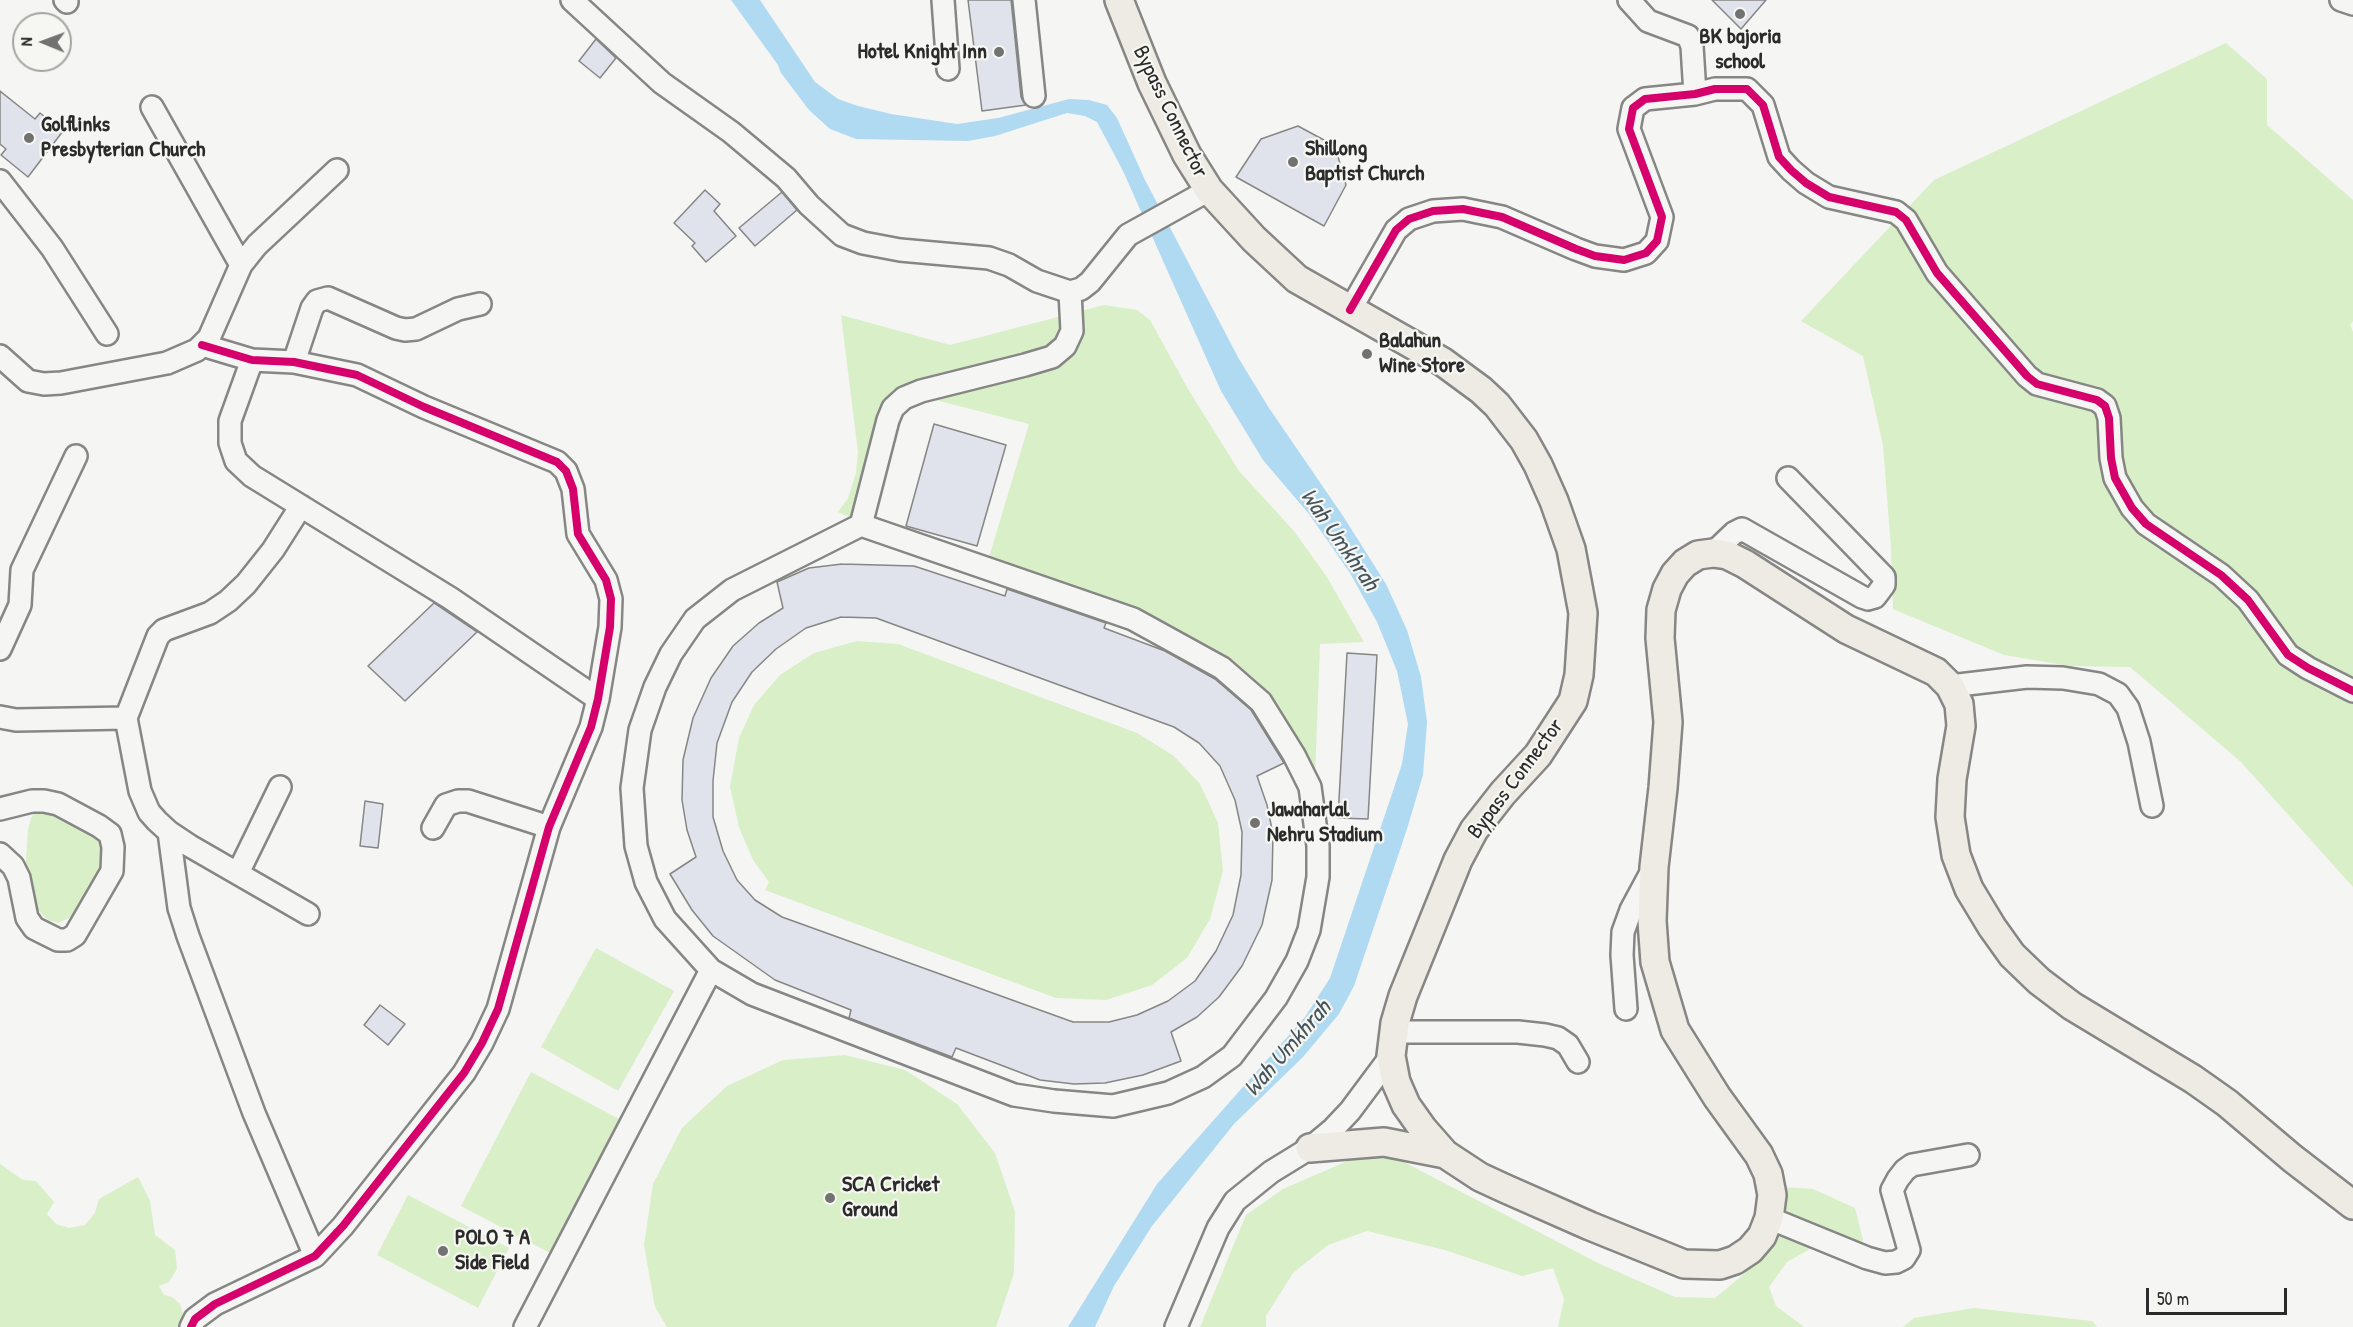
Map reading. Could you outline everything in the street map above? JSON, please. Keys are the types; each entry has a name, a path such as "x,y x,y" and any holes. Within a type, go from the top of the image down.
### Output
{"main road":[{"name":"Bypass Connector","path":"1119,0 1152,83 1187,155 1209,190 1254,239 1297,279 1457,372 1481,390 1511,422 1538,465 1571,549 1583,613 1579,675 1573,701 1538,756 1496,802 1458,860 1403,996 1392,1044"},
{"path":"1392,1044 1396,1082 1406,1105 1445,1154 1480,1177 1590,1226 1684,1264 1720,1265 1736,1260 1750,1250 1762,1236 1769,1218 1772,1195 1768,1174 1759,1155 1694,1063 1675,1030 1655,962 1652,921 1654,867 1668,722 1660,638 1661,610 1667,589 1675,574 1685,563 1698,555 1713,553 1727,555 1745,564 1846,629 1936,672 1950,686 1959,704 1961,726 1952,779 1950,818 1956,855 1969,890 2012,955 2038,981 2072,1006 2193,1079 2227,1103 2292,1158 2353,1205"},
{"path":"1310,1148 1384,1142 1445,1154"}],"street":[{"path":"572,0 662,83 731,132 786,178 809,205 842,236 863,243 900,250 989,258 1009,265 1037,281 1070,292 1081,289 1089,282 1117,246 1141,227 1209,190"},
{"path":"943,0 948,69"},
{"path":"1024,0 1034,96"},
{"path":"1629,0 1648,21 1688,36 1692,46 1695,94"},
{"path":"2341,0 2353,4"},
{"path":"1350,310 1396,230 1409,219 1433,211 1463,209 1502,217 1596,256 1624,260 1646,253 1657,241 1662,217 1629,129 1630,117 1637,103 1645,99 1695,94 1715,89 1747,89 1763,105 1779,157 1806,183 1829,197 1896,212 1905,220 1937,273 2027,376 2037,384 2097,400 2105,406 2109,418 2115,478 2132,508 2146,524 2222,575 2248,600 2288,655 2353,691"},
{"path":"152,107 241,265"},
{"path":"0,356 28,381 44,384 61,383 167,363 196,350 209,338 241,265 256,245 337,170"},
{"path":"0,181 52,248 107,334"},
{"path":"861,525 893,408 904,398 921,391 1052,357 1065,345 1072,331 1070,292"},
{"path":"294,362 312,308 317,301 328,298 405,330 416,328 458,309 480,304"},
{"path":"191,1327 195,1319 215,1304 315,1256 343,1226 450,1091 482,1043 498,1009 549,827 591,727 610,627 611,599 606,580 578,534 573,489 566,471 556,462 424,407 357,375 294,362 252,360 202,345"},
{"path":"252,360 230,421 230,443 236,461 252,476 450,598 598,699"},
{"path":"0,649 20,605 22,570 76,456"},
{"path":"1713,553 1734,532 1742,529 1862,597 1868,599 1875,597 1884,585 1884,577 1788,478"},
{"path":"301,506 273,550 246,584 228,601 210,613 164,630 158,636 126,718 140,791 149,812 169,832 308,914"},
{"path":"861,525 1133,619 1222,668 1262,702 1310,786 1318,846 1318,877 1310,930 1297,961 1276,999 1232,1056 1203,1077 1168,1093 1113,1106 1014,1095 752,994 711,970 665,919 644,873 636,846 632,788 640,730 655,687 671,654 695,619 732,590 861,525"},
{"path":"1950,686 2027,677 2054,678 2099,684 2118,694 2128,708 2139,742 2152,806"},
{"path":"0,717 16,720 126,718"},
{"path":"238,873 280,788"},
{"path":"0,809 32,801 44,801 58,804 99,825 110,834 113,847 112,871 75,935 67,940 58,940 34,928 27,918 19,878 13,866 0,854"},
{"path":"433,828 446,805 458,801 468,801 549,827"},
{"path":"169,832 179,908 188,936 254,1113 315,1256"},
{"path":"1626,1009 1622,955 1623,932 1631,910 1654,867"},
{"path":"525,1327 711,970"},
{"path":"1392,1044 1518,1032 1558,1038 1568,1045 1578,1062"},
{"name":"Bypass Connector","path":"1176,1327 1218,1228 1235,1201 1271,1172 1310,1148 1350,1111 1392,1044"},
{"path":"1769,1218 1868,1258 1884,1263 1896,1262 1904,1258 1909,1250 1892,1190 1898,1179 1905,1170 1912,1166 1968,1155"}],"green space":[{"path":"2226,43 2267,79 2267,125 2353,200 2353,321 2350,325 2353,332 2353,887 2241,762 2130,667 2070,666 2004,655 1893,609 1883,445 1863,356 1801,321 1934,180"},
{"path":"1104,305 1137,310 1150,320 1188,389 1239,471 1293,530 1327,577 1364,642 1320,644 1314,803 1304,757 1283,715 1249,677 1207,645 1174,628 987,564 1029,424 893,389 856,520 838,512 848,498 856,473 858,452 841,315 950,345"},
{"path":"857,641 898,644 1137,733 1174,756 1200,784 1218,823 1223,871 1210,919 1187,958 1152,985 1106,1000 1056,998 765,890 769,882 753,860 739,827 730,787 739,738 754,705 780,675 814,653"},
{"path":"38,806 80,821 108,845 98,881 75,915 58,923 48,920 38,910 25,876 28,830 31,818"},
{"path":"596,948 674,991 618,1091 541,1047"},
{"name":"SCA Cricket Ground","path":"845,1055 905,1070 957,1104 995,1153 1015,1212 1014,1273 996,1327 667,1327 655,1307 644,1245 653,1184 682,1128 727,1086 783,1060"},
{"path":"531,1072 619,1119 550,1253 461,1206"},
{"path":"1357,1157 1396,1158 1600,1264 1675,1297 1715,1298 1744,1274 1767,1245 1781,1187 1813,1189 1855,1208 1863,1240 1845,1256 1815,1246 1787,1262 1769,1287 1776,1306 1804,1327 1558,1327 1564,1299 1553,1268 1522,1276 1445,1250 1367,1231 1328,1245 1293,1273 1266,1316 1266,1327 1200,1327 1246,1215 1283,1189"},
{"path":"0,1164 23,1180 36,1181 54,1202 47,1214 56,1224 69,1228 85,1225 95,1213 99,1199 138,1177 150,1201 155,1235 175,1250 177,1269 169,1282 159,1286 164,1295 172,1297 180,1304 185,1321 183,1327 0,1327"},
{"name":"POLO 7 A Side Field","path":"408,1195 509,1248 478,1308 377,1255"},
{"path":"1974,1308 2092,1321 2097,1327 1903,1327 1914,1318"}],"water":[{"name":"Wah Umkhrah","path":"731,0 760,0 815,82 838,99 858,106 891,114 957,124 998,118 1069,99 1089,100 1107,105 1117,118 1145,180 1239,359 1386,584 1407,630 1421,677 1427,722 1423,775 1354,986 1339,1014 1303,1057 1234,1124 1152,1226 1114,1286 1095,1327 1068,1327 1157,1184 1305,1017 1330,978 1402,764 1408,724 1397,671 1377,622 1350,573 1309,514 1263,460 1221,391 1123,171 1097,122 1085,116 1067,113 995,136 968,141 856,139 830,129 809,110"}],"building":[{"name":"Hotel Knight Inn","path":"968,0 1011,0 1021,97 1026,105 982,111"},
{"name":"BK bajoria school","path":"1712,0 1766,0 1741,29"},
{"path":"596,39 616,58 600,78 579,61"},
{"name":"Golflinks Presbyterian Church","path":"0,91 35,119 40,113 63,131 28,177 1,155 6,149 0,144"},
{"name":"Shillong Baptist Church","path":"1298,126 1335,146 1346,185 1324,226 1236,177 1261,139"},
{"path":"705,190 720,204 714,211 736,236 706,262 692,246 695,243 674,223"},
{"path":"782,192 797,210 755,246 739,228"},
{"path":"934,424 1006,445 977,546 906,526"},
{"name":"Jawaharlal Nehru Stadium","path":"842,564 914,566 1005,596 1007,589 1106,623 1104,628 1165,651 1215,679 1251,710 1284,763 1257,776 1267,805 1273,834 1272,880 1262,925 1242,966 1219,997 1197,1017 1171,1032 1181,1061 1143,1075 1105,1083 1074,1084 1040,1080 956,1048 952,1057 849,1018 851,1010 775,980 713,936 692,910 670,874 696,857 687,830 682,800 683,760 693,718 711,678 733,646 759,623 783,608 777,582 809,568","holes":["841,617 876,618 1174,727 1199,743 1220,766 1235,800 1242,832 1241,875 1233,915 1216,951 1195,981 1168,1001 1137,1015 1109,1022 1073,1022 782,917 755,900 737,880 723,851 713,817 713,781 717,743 732,702 752,672 776,649 806,628"]},
{"path":"434,603 477,632 405,701 368,666"},
{"path":"1347,653 1377,655 1368,819 1338,818"},
{"path":"365,801 383,804 378,848 360,846"},
{"path":"380,1005 405,1024 388,1045 364,1025"}],"cycle path":[{"path":"1350,310 1396,230 1409,219 1433,211 1463,209 1502,217 1595,256 1624,260 1646,253 1657,241 1662,217 1629,129 1633,108 1645,99 1695,94 1715,89 1747,89 1763,105 1779,157 1791,170 1806,183 1829,197 1896,212 1906,220 1937,273 2027,376 2037,384 2097,400 2105,406 2109,418 2111,458 2115,478 2132,508 2146,524 2221,575 2248,600 2288,655 2353,691"},
{"path":"191,1327 195,1319 215,1304 315,1256 343,1226 464,1073 482,1043 498,1009 549,827 591,727 610,627 611,599 606,580 578,534 573,489 566,471 557,462 424,407 357,375 294,362 252,360 202,345"}],"place":[{"name":"BK bajoria school","path":"1740,14"},
{"name":"Hotel Knight Inn","path":"999,52"},
{"name":"Golflinks Presbyterian Church","path":"29,138"},
{"name":"Shillong Baptist Church","path":"1293,162"},
{"name":"Balahun Wine Store","path":"1367,354"},
{"name":"Jawaharlal Nehru Stadium","path":"1255,823"},
{"name":"SCA Cricket Ground","path":"830,1198"},
{"name":"POLO 7 A Side Field","path":"443,1251"}]}
